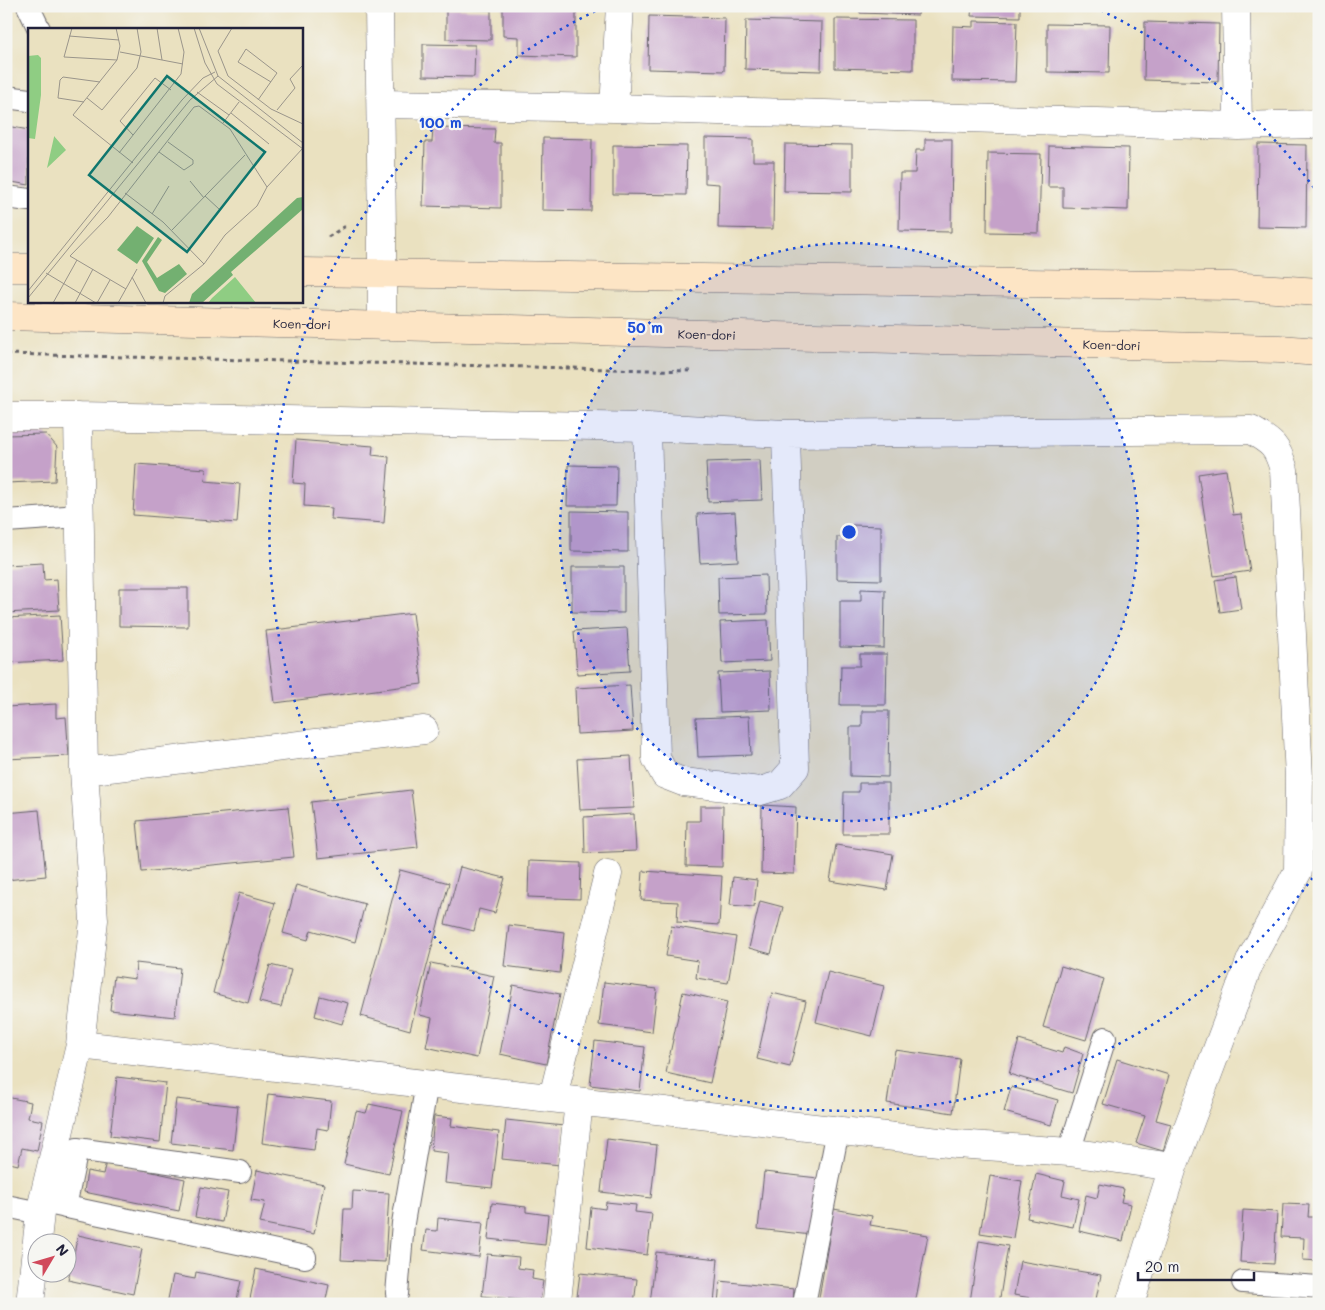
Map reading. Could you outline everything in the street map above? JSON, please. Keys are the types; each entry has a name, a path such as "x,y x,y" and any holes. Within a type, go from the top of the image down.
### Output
{"street":[{"path":"379,6 382,326"},
{"path":"614,108 620,6"},
{"path":"1236,6 1238,126"},
{"path":"380,104 614,108 1238,126 1309,119"},
{"path":"6,268 28,268"},
{"path":"302,272 1221,285 1319,292"},
{"name":"Koen-dori","path":"6,316 1240,348 1319,352"},
{"path":"6,416 647,427 786,434 1251,430 1266,439 1279,452 1284,470 1309,778 1298,871 1252,959 1173,1167 1130,1304"},
{"path":"30,1304 80,1045 94,920 84,771 78,416"},
{"path":"647,427 656,758 665,776 683,782 760,791 780,785 794,768 786,434"},
{"path":"84,771 424,730"},
{"path":"553,1097 608,874"},
{"path":"80,1045 957,1144 1069,1152 1173,1167"},
{"path":"557,1300 579,1102"}],"lane":[{"path":"28,6 39,28"},
{"path":"6,97 28,100"},
{"path":"6,197 28,200"},
{"path":"6,521 80,516"},
{"path":"1069,1152 1105,1038"},
{"path":"397,1294 403,1223 427,1083"},
{"path":"804,1304 838,1130"},
{"path":"50,1207 77,1149 240,1172"},
{"path":"6,1206 50,1207 306,1257"},
{"path":"1243,1282 1319,1287"}],"path":[{"path":"6,354 692,371"}],"building":[{"path":"503,6 576,6 576,57 519,55 519,37 503,36"},
{"path":"767,6 824,6 824,10 767,9"},
{"path":"860,6 919,6 918,15 860,13"},
{"path":"972,6 1020,6 1020,17 971,16"},
{"path":"446,9 491,10 491,40 446,39"},
{"path":"649,16 725,18 724,71 648,69"},
{"path":"835,19 913,20 913,70 835,68"},
{"path":"746,20 822,22 821,71 745,69"},
{"path":"974,21 1017,22 1015,82 952,81 953,26 974,27"},
{"path":"1145,22 1219,24 1218,82 1144,80"},
{"path":"1047,24 1110,25 1109,73 1047,72"},
{"path":"423,44 475,45 474,77 423,76"},
{"path":"6,126 28,130 28,185 6,181"},
{"path":"433,128 495,129 494,143 501,143 501,208 423,206 425,142 432,142"},
{"path":"543,138 592,139 591,211 542,210"},
{"path":"705,138 753,139 753,161 774,161 773,229 718,228 719,184 705,183"},
{"path":"925,139 952,139 951,232 899,231 900,173 915,173 916,150 925,150"},
{"path":"785,144 852,145 852,192 784,191"},
{"path":"1258,144 1307,145 1306,228 1257,227"},
{"path":"613,145 687,146 686,195 613,194"},
{"path":"1049,146 1129,148 1128,210 1063,208 1063,187 1048,187"},
{"path":"988,153 1041,154 1039,233 987,232"},
{"path":"46,434 57,447 55,481 6,483 6,435"},
{"path":"296,440 373,446 372,455 389,457 384,523 331,519 332,508 304,506 305,484 293,483"},
{"path":"760,460 762,500 708,502 706,462"},
{"path":"136,464 206,469 205,481 240,484 237,523 133,515"},
{"path":"568,465 617,466 616,506 567,506"},
{"path":"1226,470 1233,515 1241,514 1250,571 1214,576 1198,474"},
{"path":"571,511 628,512 628,552 571,551"},
{"path":"735,512 738,561 700,563 697,514"},
{"path":"852,525 881,526 881,580 837,579 837,537 852,537"},
{"path":"43,563 44,580 57,579 59,610 6,613 6,565"},
{"path":"572,567 624,567 624,613 572,612"},
{"path":"766,575 767,614 719,615 718,577"},
{"path":"1236,577 1241,609 1220,612 1215,580"},
{"path":"119,588 188,588 188,627 119,626"},
{"path":"861,589 885,590 884,648 840,647 840,601 861,601"},
{"path":"413,613 422,684 275,703 266,631"},
{"path":"60,615 63,660 6,663 6,618"},
{"path":"768,620 770,661 722,663 720,622"},
{"path":"627,628 630,671 577,674 574,631"},
{"path":"860,654 887,654 886,705 840,705 841,666 860,666"},
{"path":"770,671 771,710 720,712 718,673"},
{"path":"630,685 633,731 577,734 575,688"},
{"path":"56,704 56,718 66,717 69,756 6,759 6,707"},
{"path":"862,711 889,711 888,777 850,776 850,727 862,727"},
{"path":"749,716 751,755 698,757 696,718"},
{"path":"631,756 634,808 580,810 577,759"},
{"path":"859,783 889,783 889,834 843,834 844,792 859,792"},
{"path":"411,790 418,847 318,858 311,802"},
{"path":"762,805 796,807 794,874 761,873"},
{"path":"700,806 723,806 722,867 686,866 687,821 700,821"},
{"path":"288,807 294,857 142,872 137,821"},
{"path":"39,810 46,876 6,880 6,813"},
{"path":"634,814 636,851 585,853 584,817"},
{"path":"836,845 893,854 887,890 830,881"},
{"path":"529,861 581,863 580,899 528,897"},
{"path":"460,867 505,878 495,913 479,909 474,931 445,924"},
{"path":"400,870 449,883 410,1030 361,1016"},
{"path":"643,871 722,876 719,925 677,922 678,902 641,900"},
{"path":"733,877 757,880 754,907 730,905"},
{"path":"296,885 365,904 355,942 311,930 308,940 283,933"},
{"path":"239,893 275,903 248,1003 213,993"},
{"path":"760,901 783,907 771,954 749,948"},
{"path":"509,925 564,932 560,973 504,966"},
{"path":"671,926 736,937 728,983 696,978 698,961 666,956"},
{"path":"136,963 180,968 175,1017 110,1010 114,976 135,979"},
{"path":"431,963 494,976 477,1058 426,1047 432,1018 420,1015"},
{"path":"270,965 291,970 281,1007 259,1002"},
{"path":"1061,966 1104,979 1086,1040 1043,1027"},
{"path":"828,972 884,986 872,1036 816,1022"},
{"path":"604,982 657,989 652,1032 599,1025"},
{"path":"513,985 560,994 546,1064 500,1054"},
{"path":"683,992 727,1002 710,1083 666,1073"},
{"path":"772,993 806,1001 790,1067 757,1059"},
{"path":"320,996 348,1003 342,1024 315,1016"},
{"path":"1019,1040 1062,1053 1064,1047 1083,1054 1072,1093 1009,1074"},
{"path":"595,1041 645,1047 640,1091 590,1085"},
{"path":"895,1050 960,1059 953,1113 887,1103"},
{"path":"1117,1059 1169,1075 1156,1120 1171,1124 1163,1151 1136,1143 1145,1116 1103,1104"},
{"path":"117,1077 166,1083 160,1142 110,1136"},
{"path":"1011,1087 1058,1100 1051,1125 1004,1112"},
{"path":"268,1094 331,1101 328,1130 317,1128 314,1150 262,1143"},
{"path":"6,1097 31,1102 28,1118 43,1121 37,1151 22,1148 18,1165 6,1162"},
{"path":"176,1099 238,1106 233,1150 171,1143"},
{"path":"369,1104 403,1111 389,1174 344,1164 356,1111 366,1113"},
{"path":"434,1116 452,1118 451,1126 499,1132 492,1188 445,1183 448,1153 431,1151"},
{"path":"506,1120 564,1126 560,1165 502,1159"},
{"path":"607,1139 657,1145 651,1198 601,1192"},
{"path":"106,1162 185,1179 179,1211 84,1192 87,1171 103,1174"},
{"path":"257,1170 324,1184 314,1234 260,1223 265,1202 251,1200"},
{"path":"764,1172 818,1178 811,1235 758,1229"},
{"path":"1036,1174 1065,1181 1062,1195 1079,1199 1073,1227 1027,1218"},
{"path":"990,1176 1022,1181 1013,1238 980,1233"},
{"path":"1100,1184 1124,1189 1121,1202 1131,1204 1123,1241 1079,1231 1086,1195 1097,1198"},
{"path":"201,1187 228,1192 222,1222 195,1217"},
{"path":"353,1191 389,1193 385,1262 341,1260 344,1209 352,1209"},
{"path":"606,1202 636,1205 635,1212 652,1214 647,1255 587,1247 591,1207 605,1209"},
{"path":"492,1203 526,1207 526,1212 548,1215 545,1245 488,1239"},
{"path":"1283,1204 1309,1205 1308,1217 1319,1217 1319,1261 1303,1260 1304,1238 1281,1237"},
{"path":"834,1209 872,1216 870,1225 928,1235 915,1304 818,1304"},
{"path":"1243,1210 1277,1212 1274,1264 1240,1262"},
{"path":"438,1218 483,1223 479,1257 423,1250 426,1230 437,1231"},
{"path":"78,1235 142,1249 133,1294 77,1282"},
{"path":"979,1241 1008,1246 999,1304 970,1302"},
{"path":"656,1252 718,1259 714,1304 650,1304"},
{"path":"487,1254 519,1257 518,1268 533,1270 532,1279 543,1281 540,1302 482,1296"},
{"path":"1020,1261 1101,1275 1095,1304 1063,1304 1014,1295"},
{"path":"256,1269 329,1285 325,1304 249,1304"},
{"path":"196,1272 241,1281 236,1304 167,1304 173,1275 195,1279"},
{"path":"580,1273 637,1279 634,1304 576,1304"},
{"path":"720,1281 794,1289 793,1304 718,1304"}]}
